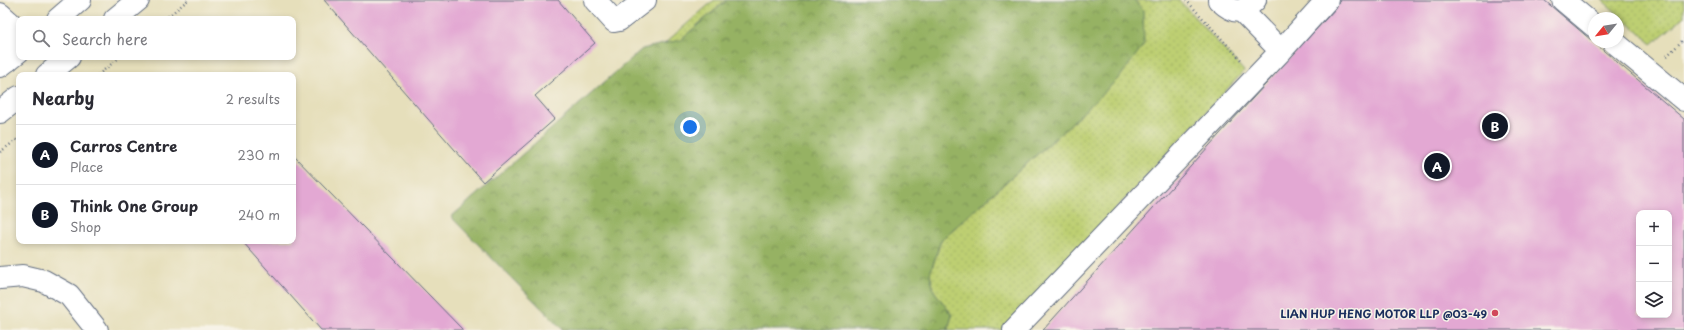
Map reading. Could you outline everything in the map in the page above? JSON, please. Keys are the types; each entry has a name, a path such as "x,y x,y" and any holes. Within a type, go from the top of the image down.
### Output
{"main road":[{"path":"61,16 80,0"},
{"path":"119,16 138,0"},
{"path":"595,0 614,21 618,20 645,0"},
{"path":"1219,0 1233,11 1248,6 1281,51"},
{"path":"1014,330 1328,0"},
{"path":"1563,0 1588,21"},
{"path":"0,14 16,28"},
{"path":"0,30 9,59"},
{"path":"1621,48 1684,100"},
{"path":"51,72 66,60"},
{"path":"0,112 16,99"},
{"path":"0,278 23,276 44,281 69,295 97,330"}],"path":[{"path":"169,16 188,0"},
{"path":"1672,60 1666,55 1684,39"},
{"path":"102,72 116,60"},
{"path":"0,152 16,140"}],"green space":[{"path":"714,0 727,0 680,40 664,44"},
{"path":"727,0 1134,0 1143,10 1144,44 1120,77 1059,135 941,240 930,274 934,291 952,315 948,330 563,330 451,217 642,49 680,40"},
{"path":"1134,0 1179,0 1244,71 1003,330 948,330 952,315 934,291 930,274 941,240 1059,135 1143,10"},
{"path":"1602,0 1684,0 1684,17 1652,44 1624,19 1624,12 1616,12"}],"building":[{"path":"324,0 558,0 595,43 535,96 555,119 483,182"},
{"path":"1340,0 1544,0 1588,37 1588,48 1600,48 1684,119 1684,330 1043,330 1336,8"},
{"path":"296,158 463,330 321,330 245,244 296,244"}],"place":[{"name":"Think One Group","path":"1495,126"},
{"name":"Carros Centre","path":"1437,166"},
{"name":"LIAN HUP HENG MOTOR LLP @03-49","path":"1495,313"}]}
